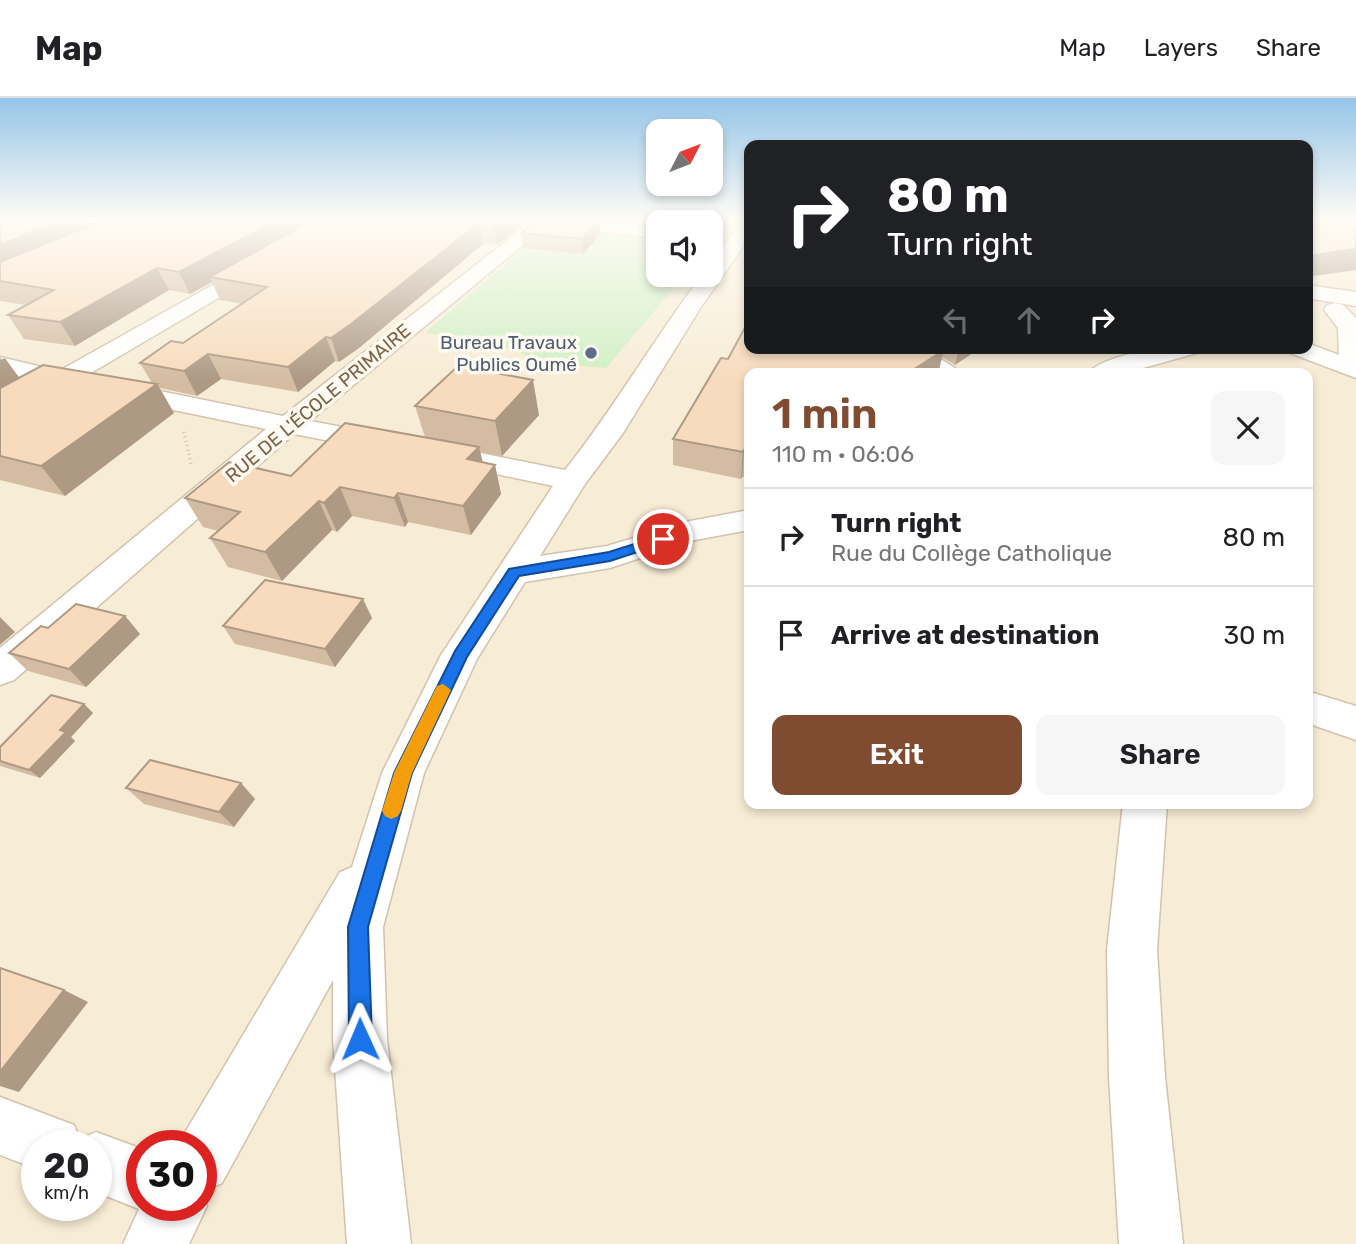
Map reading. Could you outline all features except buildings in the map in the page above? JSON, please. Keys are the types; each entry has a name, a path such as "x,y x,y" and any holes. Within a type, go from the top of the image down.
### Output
{"street":[{"path":"0,415 246,274"},
{"name":"RUE DE L'ÉCOLE PRIMAIRE","path":"0,670 289,424 476,274"},
{"path":"379,1244 360,1039 358,927 403,773 460,655 572,481 610,433 711,274"},
{"path":"1313,294 1341,307 1353,327 1353,369 1313,353"},
{"path":"916,354 938,368"},
{"path":"1115,368 1162,354"},
{"path":"0,365 165,401 572,481"},
{"path":"514,572 610,557 690,531 744,521"},
{"path":"1313,709 1356,723"},
{"path":"1144,809 1132,950 1137,1077 1151,1244"},
{"path":"217,1134 379,850"},
{"path":"0,1126 21,1134"},
{"path":"155,1244 168,1221"}],"path":[{"path":"165,401 183,427 201,501"}],"shaded area":[{"path":"0,274 646,274 646,287 723,287 723,274 744,274 744,354 1313,354 1313,274 1356,274 1356,1244 0,1244"}],"green space":[{"path":"493,274 646,274 646,287 675,287 606,368 545,363 491,342 425,333"}],"slow traffic":[{"path":"391,811 403,773 443,690"}],"place":[{"name":"Bureau Travaux Publics Oumé","path":"591,353"}],"route":[{"path":"360,1039 358,927 403,773 460,655 514,572 610,557 663,539"}]}
